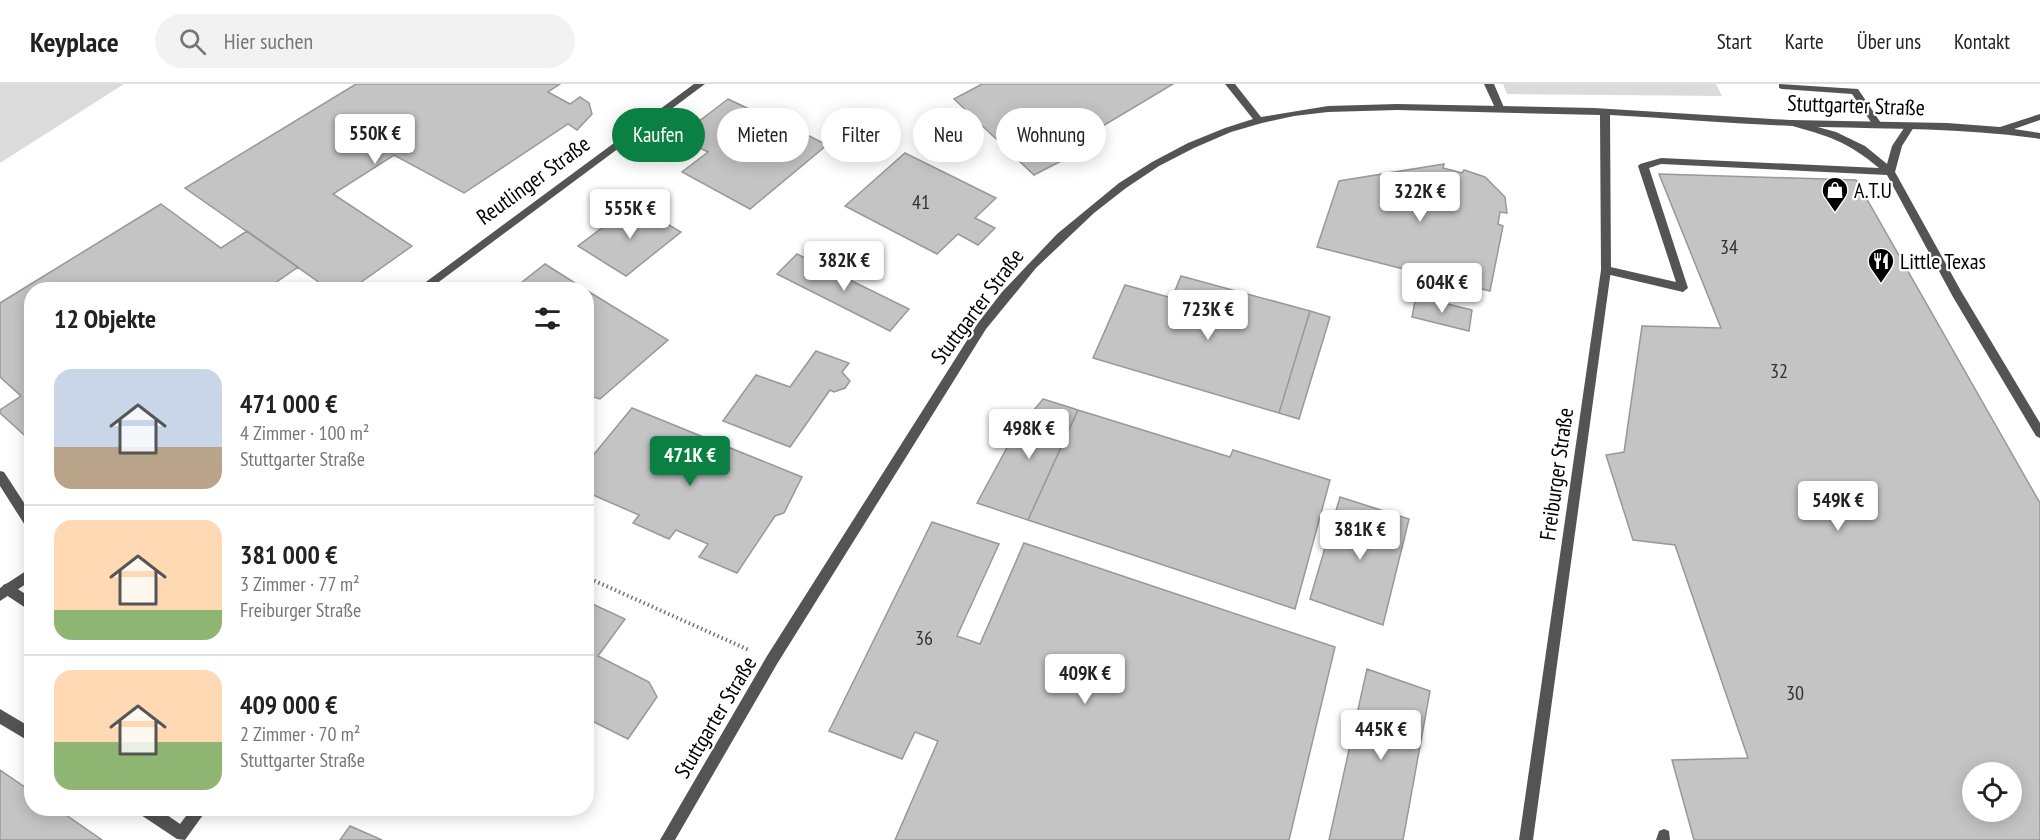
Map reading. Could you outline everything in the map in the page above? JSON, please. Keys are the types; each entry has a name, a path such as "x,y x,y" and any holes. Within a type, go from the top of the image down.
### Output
{"street":[{"name":"Reutlinger Straße","path":"431,282 700,84"},
{"path":"1230,84 1259,120"},
{"path":"1490,84 1500,110"},
{"path":"1782,86 1855,91 1878,126"},
{"name":"Stuttgarter Straße","path":"667,840 772,660 947,378 1013,284 1043,251 1129,182 1199,142 1259,120 1346,108 1398,106 1605,112 1792,123 2003,129 2040,136"},
{"name":"Freiburger Straße","path":"1526,840 1606,270 1605,112"},
{"name":"Stuttgarter Straße","path":"2003,129 2040,117"},
{"path":"1792,123 1833,134 1862,148 1890,172 1957,294 2040,433"},
{"path":"1890,172 1897,146 1909,127"},
{"path":"1606,270 1683,288 1643,166 1661,161 1890,172"},
{"path":"0,476 24,514"},
{"path":"24,578 4,592 24,602"},
{"path":"0,716 24,731"},
{"path":"155,816 182,834 195,816"}],"path":[{"path":"594,581 772,660"}],"shaded area":[{"path":"0,84 124,84 0,163"},
{"path":"1503,84 1716,84 1722,96 1507,94"}],"building":[{"path":"356,84 560,84 548,92 570,104 580,97 589,103 592,114 577,130 568,124 464,193 394,155 333,194 412,246 361,282 319,282 185,188"},
{"path":"982,84 1173,84 1106,124 1106,108 996,108 996,139 984,128 984,108 963,108 954,99"},
{"path":"728,99 747,108 717,108 717,162 807,162 750,209 682,172 695,162 705,162 705,154 708,152 705,150 705,117"},
{"path":"809,136 821,142 821,150 809,160"},
{"path":"905,153 913,157 913,162 923,162 996,198 975,218 995,228 978,245 958,234 937,254 845,206 895,162 901,162 901,157"},
{"path":"1020,162 1059,162 1034,175"},
{"path":"1444,164 1443,168 1462,173 1464,170 1485,177 1505,197 1507,213 1500,212 1498,224 1503,226 1490,291 1317,247 1339,181"},
{"path":"1659,174 1856,180 2040,503 2040,840 1694,840 1672,760 1748,758 1675,545 1633,540 1606,455 1624,452 1642,326 1721,328"},
{"path":"161,204 221,248 247,231 298,267 276,282 34,282"},
{"path":"634,204 681,232 626,276 578,246"},
{"path":"797,254 909,309 890,331 777,274"},
{"path":"545,264 573,282 522,282"},
{"path":"1181,276 1310,311 1279,413 1093,358 1125,285 1172,298"},
{"path":"24,288 24,435 0,413 0,410 21,396 0,377 0,303"},
{"path":"594,295 668,340 600,399 594,397"},
{"path":"1416,296 1472,310 1469,331 1412,317"},
{"path":"1310,311 1330,317 1299,419 1279,413"},
{"path":"816,351 849,363 842,372 850,381 845,388 834,392 830,390 790,447 723,421 756,375 790,387"},
{"path":"1043,399 1078,410 1028,520 977,503 1015,433"},
{"path":"632,408 802,477 784,513 775,516 737,573 699,557 708,544 676,530 669,539 633,523 639,515 594,495 594,454"},
{"path":"1078,410 1230,457 1233,450 1330,480 1295,609 1028,520"},
{"path":"1340,497 1409,519 1383,625 1310,599"},
{"path":"932,522 999,544 957,636 980,644 1024,543 1335,647 1289,840 895,840 938,741 915,732 902,759 829,731"},
{"path":"594,605 625,619 598,656 649,682 657,697 628,739 594,722"},
{"path":"1367,669 1430,691 1403,840 1329,840"},
{"path":"0,770 24,786 24,816 68,816 102,840 0,840"},
{"path":"350,826 382,840 340,840"}],"place":[{"name":"A.T.U","path":"1835,213"},
{"name":"Little Texas","path":"1881,284"}]}
